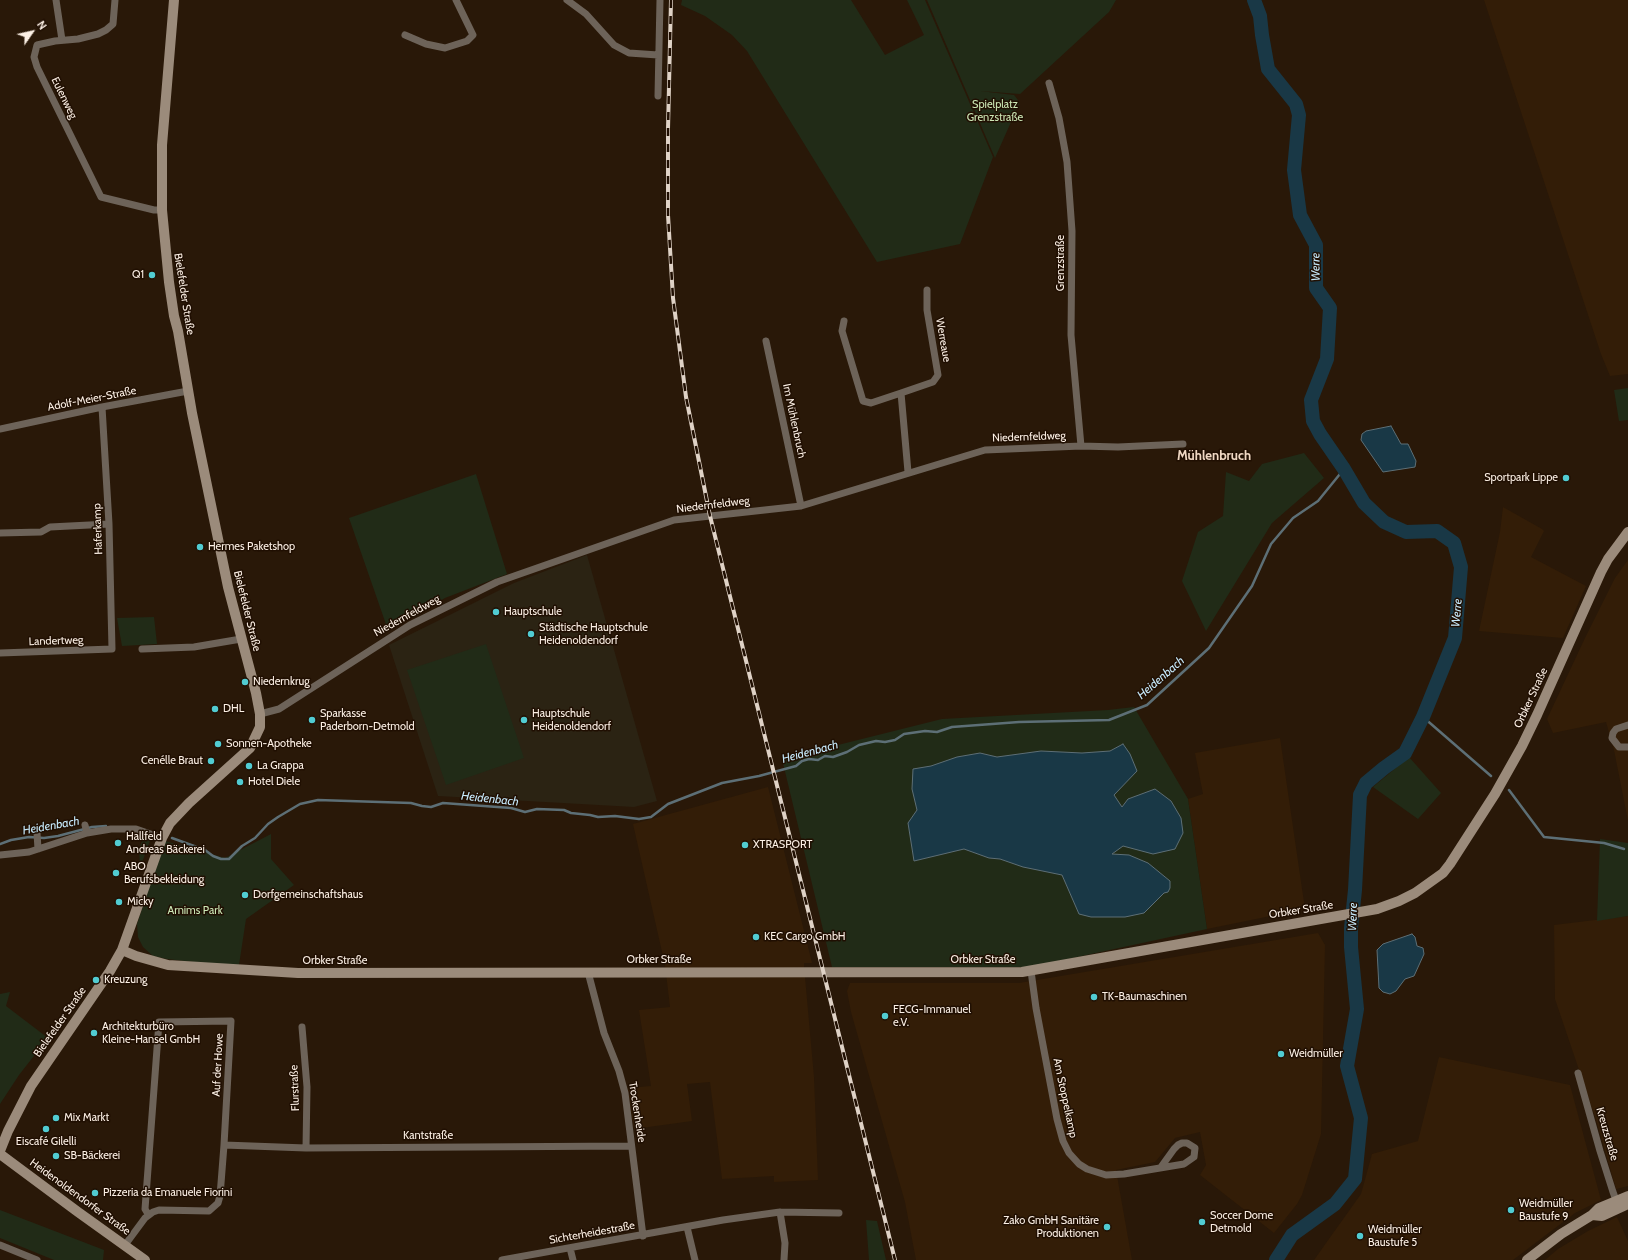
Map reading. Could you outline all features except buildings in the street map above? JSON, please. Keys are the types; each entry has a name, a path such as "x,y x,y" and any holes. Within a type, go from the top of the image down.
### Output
{"street":[{"path":"56,0 62,40"},
{"name":"Eulenweg","path":"114,0 113,24 106,30 98,34 78,39 46,42 38,45 34,57 37,67 101,197 154,210 162,210"},
{"name":"Bielefelder Straße","path":"0,1152 8,1131 26,1094 110,971 122,950 162,838 170,823 189,803 250,748 260,727 260,714 256,693 228,587 173,312 162,210 162,145 174,0"},
{"path":"405,35 426,44 445,48 467,41 473,35 456,0"},
{"path":"567,0 586,14 614,45 629,53 658,55"},
{"path":"658,96 660,0"},
{"name":"Grenzstraße","path":"1049,83 1059,118 1067,162 1072,231 1072,335 1081,446"},
{"name":"Werreaue","path":"844,321 842,330 863,401 871,403 933,382 938,375 927,310 927,290"},
{"name":"Im Mühlenbruch","path":"766,341 801,506"},
{"name":"Adolf-Meier-Straße","path":"0,429 102,407 188,391"},
{"path":"901,393 908,472"},
{"name":"Haferkamp","path":"102,407 109,524 112,649"},
{"name":"Niedernfeldweg","path":"260,714 279,709 309,688 410,625 501,581 674,520 801,506 908,472 985,450 1183,444"},
{"path":"0,533 41,532 50,527 109,524"},
{"name":"Orbker Straße","path":"122,950 136,956 168,965 298,973 1022,972 1367,911 1399,901 1415,893 1443,873 1450,864 1498,788 1522,746 1601,572 1608,559 1628,532"},
{"path":"142,649 194,647 241,638"},
{"name":"Landertweg","path":"0,653 112,649"},
{"path":"1628,725 1616,729 1612,738 1619,747 1628,747"},
{"path":"0,847 1,855 21,854 38,849 86,829 136,829 162,838"},
{"path":"38,835 38,849"},
{"name":"Am Stoppelkamp","path":"1031,971 1036,1008 1057,1118 1063,1141 1069,1153 1083,1167 1106,1175 1124,1174 1184,1164 1194,1157 1195,1148 1187,1143 1178,1145 1161,1167"},
{"name":"Trockenheide","path":"588,972 604,1033 619,1071 625,1093 644,1236"},
{"name":"Auf der Howe","path":"231,1021 224,1145 220,1196 218,1203 209,1211 159,1210 148,1214 146,1209 159,1022 231,1021"},
{"name":"Flurstraße","path":"302,1027 307,1088 306,1148"},
{"name":"Kreuzstraße","path":"1578,1073 1600,1151 1616,1200"},
{"name":"Kantstraße","path":"224,1145 306,1148 631,1146"},
{"name":"Heidenoldendorfer Straße","path":"0,1152 78,1212 145,1260"},
{"path":"1527,1260 1562,1234 1592,1215 1599,1208 1628,1196"},
{"path":"1592,1215 1602,1216 1628,1204"},
{"path":"780,1212 784,1243 784,1260"},
{"name":"Sichterheidestraße","path":"502,1260 780,1212 839,1213"},
{"path":"125,1245 148,1214"},
{"path":"687,1227 695,1260"},
{"path":"0,1245 37,1260"},
{"path":"570,1248 573,1260"}],"shaded area":[{"path":"1484,0 1628,0 1628,374 1610,376 1601,354"},
{"path":"1503,507 1544,531 1531,557 1586,586 1563,638 1479,631 1500,532"},
{"name":"Hauptschule Heidenoldendorf","path":"587,555 657,801 634,807 438,796 389,645 514,583"},
{"path":"1628,560 1628,821 1614,750 1606,722 1553,733 1547,719 1615,578"},
{"path":"1280,738 1305,909 1207,929 1188,799 1203,794 1195,753"},
{"path":"768,787 812,963 804,963 804,966 814,1077 818,1180 774,1182 774,1176 722,1179 710,1082 687,1084 692,1121 634,1129 628,1088 651,1086 639,1010 670,1007 665,965 633,824"},
{"path":"1628,916 1628,1186 1616,1189 1597,1123 1555,999 1554,925"},
{"path":"1318,933 1325,945 1321,1134 1302,1195 1297,1204 1274,1233 1200,1175 1206,1165 1200,1132 1175,1138 1155,1162 1116,1170 1132,1260 916,1260 905,1202 851,1012 847,991 850,983 1019,983"},
{"path":"1439,1057 1570,1085 1601,1200 1575,1213 1513,1260 1314,1260 1361,1194 1372,1154 1418,1141"},
{"path":"1617,1217 1628,1241 1628,1260 1545,1260 1558,1249 1588,1231"}],"green space":[{"path":"682,0 851,0 885,55 924,35 907,0 925,0 993,157 960,244 877,262 747,51 732,35 705,16 681,5"},
{"name":"Spielplatz Grenzstraße","path":"927,0 1116,0 1109,12 1020,94 980,91 1014,95 1019,104 995,158"},
{"path":"1628,388 1628,420 1619,421 1614,390"},
{"path":"1304,453 1324,478 1272,523 1206,631 1182,581 1198,532 1223,516 1226,472 1249,481 1262,464"},
{"path":"476,474 507,574 445,598 388,630 349,518"},
{"path":"154,617 157,644 122,646 117,618"},
{"path":"486,644 524,758 446,785 407,670"},
{"path":"1134,707 1188,799 1207,929 1031,967 832,967 782,759 942,719 1108,710","holes":["1123,744 1114,795 1122,807 1128,799 1155,789 1171,801 1181,818 1123,845 1111,855 1129,855 1148,863 1170,881 1164,893 1144,913 1079,914 1062,875 1023,867 1000,859 989,858 964,849 914,861 908,823 917,810 913,769 931,766 957,757 980,753 997,757 1041,751 1082,753 1110,751"]},
{"path":"1409,757 1441,793 1418,819 1373,787"},
{"name":"Arnims Park","path":"271,834 271,859 294,885 246,919 239,965 210,964 167,959 153,956 143,947 138,937 137,924 165,841 225,858"},
{"path":"145,835 151,838 140,868 139,848"},
{"path":"1600,839 1628,843 1628,916 1597,921"},
{"path":"10,992 6,1006 48,1038 19,1075 0,1104 0,994"},
{"path":"0,1210 104,1250 103,1260 54,1260 0,1238"},
{"path":"866,1220 877,1221 886,1260 869,1260"}],"water":[{"path":"1391,426 1401,444 1408,444 1416,461 1415,467 1383,472 1361,440 1362,434 1366,431"},
{"path":"1123,744 1130,754 1137,771 1114,795 1122,807 1128,799 1155,789 1171,801 1181,818 1183,833 1175,849 1153,854 1123,846 1112,854 1129,855 1148,863 1170,881 1170,888 1168,892 1164,893 1144,913 1125,917 1091,917 1079,914 1062,875 1023,867 1000,859 989,858 964,849 914,861 908,823 917,810 912,789 913,769 931,766 957,757 980,753 997,757 1041,751 1082,753 1110,751"},
{"path":"1412,934 1415,937 1417,946 1423,948 1424,954 1414,976 1405,979 1396,991 1390,994 1383,992 1379,988 1377,950 1383,944"}],"waterway":[{"name":"Werre","path":"1254,0 1260,16 1268,69 1296,104 1299,115 1294,170 1300,215 1316,245 1316,288 1330,308 1327,359 1311,400 1313,421 1364,503 1384,522 1406,532 1437,531 1454,543 1461,567 1455,638 1423,717 1405,753 1366,783 1360,795 1355,890 1351,928 1351,947 1357,1009 1347,1066 1361,1118 1355,1179 1335,1204 1292,1235 1276,1260"},
{"name":"Heidenbach","path":"172,838 205,850 213,856 221,859 229,859 242,846 255,838 268,824 278,817 300,804 318,800 411,803 431,807 443,803 511,808 525,812 537,809 564,810 571,813 598,817 615,816 639,819 651,817 668,804 722,783 759,776 796,766 802,761 809,759 818,760 825,756 833,757 847,752 859,745 876,741 885,742 895,740 904,734 925,731 937,732 952,727 1019,722 1109,720 1147,705 1209,648 1252,586 1271,544 1293,518 1318,501 1344,469"},
{"path":"1423,717 1491,776"},
{"path":"1509,790 1544,837 1604,843 1624,849"},
{"name":"Heidenbach","path":"0,844 11,840 29,837 44,838 58,836 92,827 106,826"}],"railway":[{"path":"671,0 668,215 673,298 686,397 710,516 895,1260"}],"place":[{"name":"Q1","path":"152,275"},
{"name":"Sportpark Lippe","path":"1566,478"},
{"name":"Hermes Paketshop","path":"200,547"},
{"name":"Hauptschule","path":"496,612"},
{"name":"Städtische Hauptschule Heidenoldendorf","path":"531,634"},
{"name":"Niedernkrug","path":"245,682"},
{"name":"DHL","path":"215,709"},
{"name":"Sparkasse Paderborn-Detmold","path":"312,720"},
{"name":"Hauptschule Heidenoldendorf","path":"524,720"},
{"name":"Sonnen-Apotheke","path":"218,744"},
{"name":"Cenélle Braut","path":"211,761"},
{"name":"La Grappa","path":"249,766"},
{"name":"Hotel Diele","path":"240,782"},
{"name":"Hallfeld Andreas Bäckerei","path":"118,843"},
{"name":"XTRASPORT","path":"745,845"},
{"name":"ABO Berufsbekleidung","path":"116,873"},
{"name":"Dorfgemeinschaftshaus","path":"245,895"},
{"name":"Micky","path":"119,902"},
{"name":"KEC Cargo GmbH","path":"756,937"},
{"name":"Kreuzung","path":"96,980"},
{"name":"TK-Baumaschinen","path":"1094,997"},
{"name":"FECG-Immanuel e.V.","path":"885,1016"},
{"name":"Architekturbüro Kleine-Hansel GmbH","path":"94,1033"},
{"name":"Weidmüller","path":"1281,1054"},
{"name":"Mix Markt","path":"56,1118"},
{"name":"Eiscafé Gilelli","path":"46,1129"},
{"name":"SB-Bäckerei","path":"56,1156"},
{"name":"Pizzeria da Emanuele Fiorini","path":"95,1193"},
{"name":"Weidmüller Baustufe 9","path":"1511,1210"},
{"name":"Soccer Dome Detmold","path":"1202,1222"},
{"name":"Zako GmbH Sanitäre Produktionen","path":"1107,1227"},
{"name":"Weidmüller Baustufe 5","path":"1360,1236"}],"district":[{"name":"Mühlenbruch","path":"1214,456"}]}
